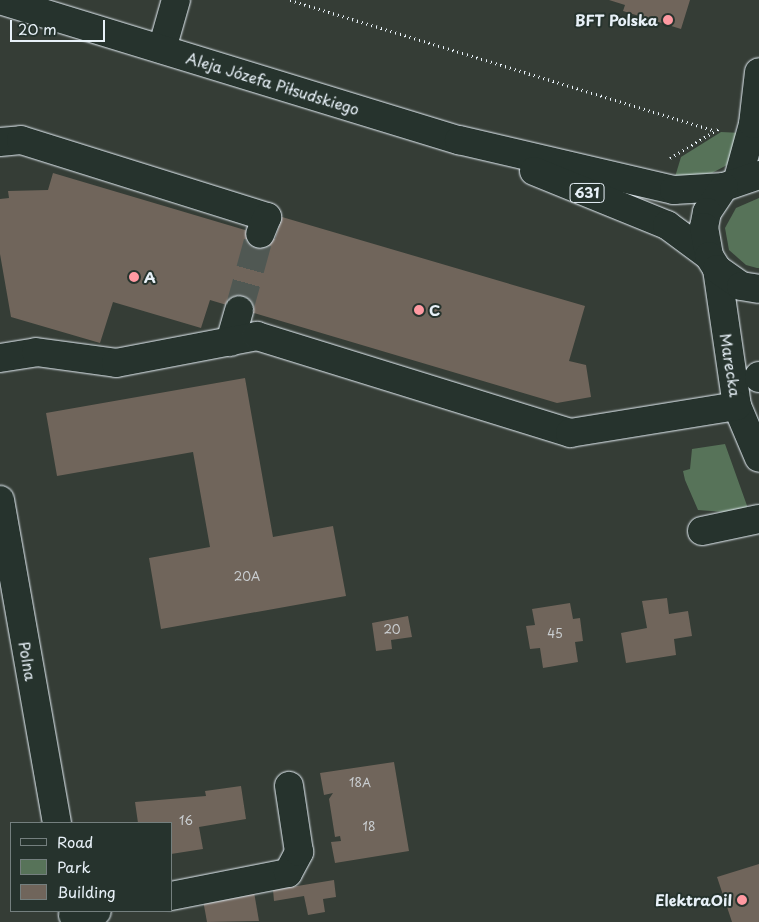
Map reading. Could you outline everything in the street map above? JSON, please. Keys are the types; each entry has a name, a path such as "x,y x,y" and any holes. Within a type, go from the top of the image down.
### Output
{"main road":[{"name":"Aleja Józefa Piłsudskiego","path":"0,0 459,140 674,190 740,180"},
{"path":"162,49 176,0"},
{"path":"740,180 753,124 759,72"},
{"path":"0,142 21,140 267,217 260,234"},
{"name":"Aleja Józefa Piłsudskiego","path":"459,140 667,225 741,286 759,289"},
{"name":"Marecka","path":"740,180 707,212 704,226 713,262 737,406 759,458"},
{"path":"230,342 239,310"},
{"path":"0,358 36,352 116,363 258,336 570,433 737,406"},
{"name":"Polna","path":"0,500 57,822"},
{"path":"702,531 759,519"},
{"path":"172,896 288,873 299,852 289,786"}],"path":[{"path":"290,0 713,130"}],"green space":[{"path":"721,132 742,133 727,165 712,173 675,177 681,157"},
{"path":"759,198 759,268 757,268 746,265 729,250 725,228 736,208"},
{"path":"725,444 750,514 698,510 685,480 683,471 690,469 692,449"}],"building":[{"name":"BFT Polska","path":"609,0 690,0 681,29 623,11 625,5"},
{"path":"53,173 275,239 282,217 585,306 569,361 586,365 591,397 557,403 210,300 201,328 113,302 100,343 11,317 0,254 0,199 9,198 8,191 48,190"},
{"path":"245,378 273,537 333,526 346,596 161,629 149,558 210,547 193,452 57,476 46,413"},
{"path":"667,598 669,614 688,611 692,636 674,639 676,655 626,663 621,633 647,628 642,601"},
{"path":"570,603 573,619 580,618 583,641 575,642 578,662 543,668 540,648 530,649 526,626 535,625 532,609"},
{"path":"408,616 412,637 391,640 392,649 376,651 372,623"},
{"path":"394,762 409,851 335,863 331,842 341,841 340,836 335,837 329,799 333,793 324,795 320,773"},
{"path":"241,786 246,819 199,827 203,849 172,854 172,822 138,822 135,802 206,796 205,791"},
{"name":"ElektraOil","path":"759,864 759,922 732,922 717,877"},
{"path":"334,880 336,897 323,899 325,912 308,915 304,896 274,901 273,890"},
{"path":"254,892 259,921 207,922 203,900"}],"tunnel":[{"path":"239,310 260,234"}],"place":[{"name":"BFT Polska","path":"668,20"},
{"name":"A","path":"134,277"},
{"name":"C","path":"419,310"},
{"name":"ElektraOil","path":"742,900"}]}
